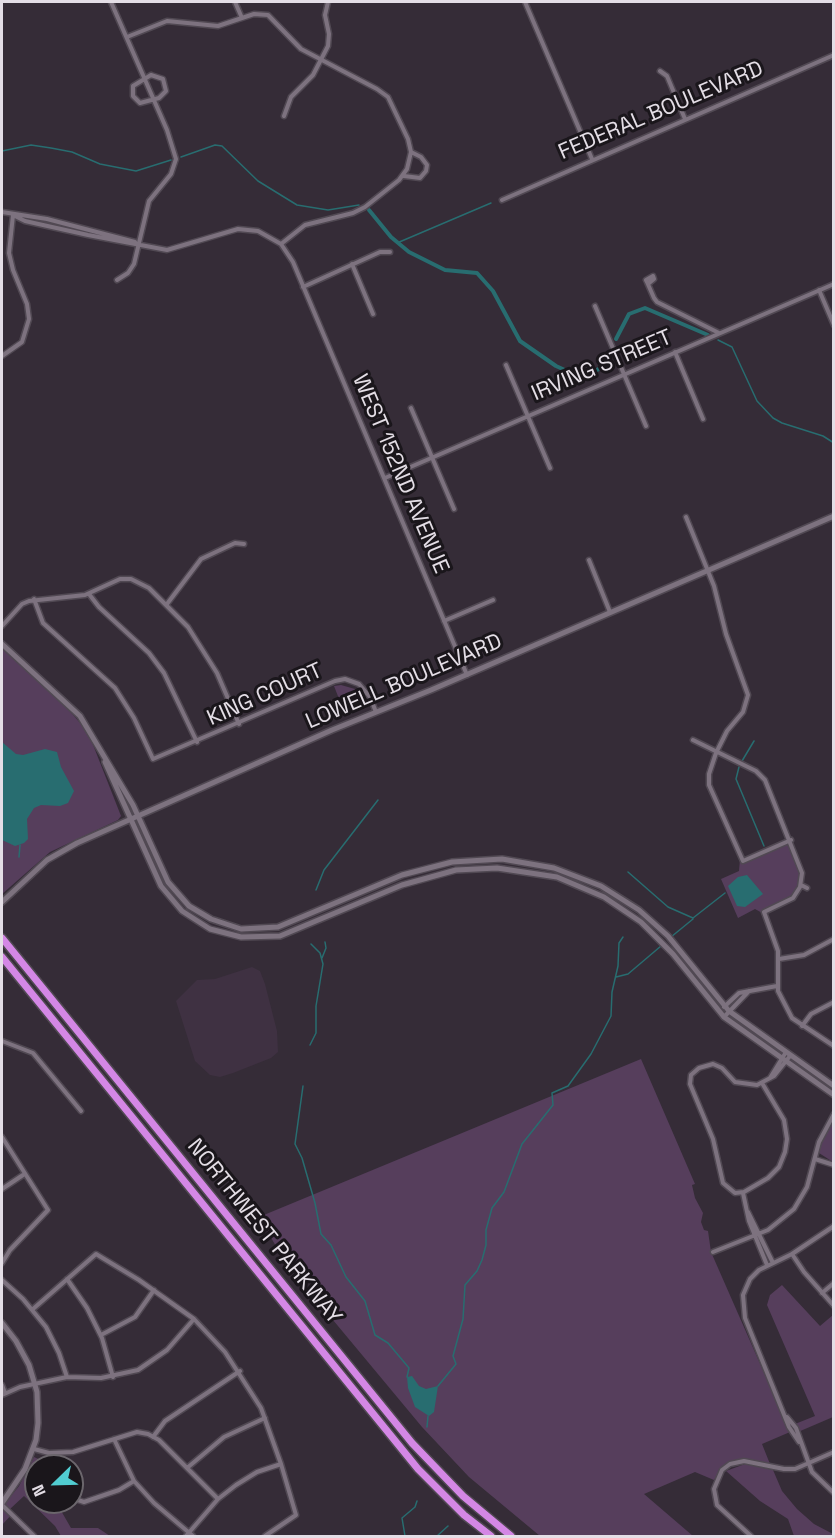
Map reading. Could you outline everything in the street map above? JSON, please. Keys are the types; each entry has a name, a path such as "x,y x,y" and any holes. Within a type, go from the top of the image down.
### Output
{"highway":[{"name":"NORTHWEST PARKWAY","path":"2,938 406,1437 448,1482 511,1536"},
{"name":"NORTHWEST PARKWAY","path":"2,957 418,1469 464,1515 491,1536"}],"main road":[{"name":"LOWELL BOULEVARD","path":"2,902 56,854 376,712 834,516"},
{"path":"2,644 73,709 96,741 138,816 162,871 176,892 200,913 235,927 254,930 278,927 408,873 445,863 490,859 536,863 584,878 618,895 655,923 681,950 726,1009 834,1086"},
{"path":"96,741 153,873 172,901 198,923 235,936 258,938 286,934 420,878 477,868 521,870 568,881 611,901 651,931 673,954 724,1017 834,1095"},
{"path":"2,1323 23,1353 35,1384 38,1423 33,1449 17,1483 2,1504"}],"street":[{"path":"111,2 145,78 176,159 171,174 149,201 131,268 117,280"},
{"path":"235,2 242,18"},
{"path":"284,116 291,97 312,77 329,42 324,15 328,2"},
{"path":"525,2 592,159"},
{"path":"2,212 88,235 173,250 224,232 245,229 265,233 281,244 305,225 359,211 404,176 411,152 408,139 388,98 377,89 301,49 272,17 259,13 212,27 167,21 127,37"},
{"name":"FEDERAL BOULEVARD","path":"502,200 834,55"},
{"path":"660,71 667,76 686,119"},
{"path":"158,76 165,82 164,94 154,100 143,104 133,96 134,85 145,78 158,76"},
{"path":"404,176 417,179 426,171 424,159 411,152"},
{"path":"13,215 55,221 125,237 138,244"},
{"path":"2,356 22,342 30,320 27,304 13,270 9,252 13,215"},
{"path":"54,227 55,221"},
{"path":"88,235 90,229"},
{"name":"WEST 152ND AVENUE","path":"281,244 294,262 467,675"},
{"path":"303,287 380,252 390,252"},
{"path":"352,264 373,314"},
{"path":"648,284 657,302 719,333"},
{"name":"IRVING STREET","path":"384,478 834,284"},
{"path":"819,290 834,325"},
{"path":"595,306 646,426"},
{"path":"675,352 703,419"},
{"path":"506,364 550,468"},
{"path":"411,408 454,509"},
{"path":"686,518 718,596 726,634 748,695 743,712 727,731 716,753 708,774 709,786 743,861 791,840"},
{"path":"166,604 201,559 235,543 244,544"},
{"path":"589,560 610,612"},
{"path":"2,626 22,604 34,599 89,594 120,579 131,579 149,588 166,604 205,650 240,724"},
{"path":"89,594 99,607 149,653 164,674 197,742"},
{"name":"KING COURT","path":"34,599 43,623 115,688 134,718 153,759 240,724 328,682 345,680 359,684 366,691 376,712"},
{"path":"444,621 493,600"},
{"path":"693,740 747,766 762,777 802,866 801,885 793,898 765,912 776,941 779,959 777,986 787,1011 802,1026 834,1046"},
{"path":"801,885 807,888"},
{"path":"779,959 804,955 832,940"},
{"path":"719,1012 750,991 777,986"},
{"path":"802,1026 811,1014 834,1002"},
{"path":"724,1017 726,1009"},
{"path":"2,1041 33,1053 81,1111"},
{"path":"762,1083 784,1120 786,1146 783,1158 773,1174 743,1193 733,1192 723,1183 713,1139 690,1077 695,1070 713,1064 722,1068 740,1084 752,1086 770,1078 788,1054"},
{"path":"713,1252 782,1221 799,1202 807,1187 822,1134 834,1114"},
{"path":"2,1137 23,1175 48,1210 10,1250 2,1263"},
{"path":"815,1159 834,1165"},
{"path":"2,1189 23,1175"},
{"path":"743,1193 767,1265"},
{"path":"834,1226 792,1254 767,1265 754,1274 747,1284 742,1307 787,1416 796,1428 807,1464 817,1478 834,1494"},
{"path":"757,1234 773,1263"},
{"path":"33,1309 96,1254 154,1290 194,1319 218,1342 240,1371 265,1418 296,1515 265,1536"},
{"path":"792,1254 804,1272 834,1306"},
{"path":"67,1279 87,1308 101,1335 113,1377"},
{"path":"2,1280 33,1309 53,1339 67,1377"},
{"path":"822,1293 834,1283"},
{"path":"101,1335 135,1317 154,1290"},
{"path":"2,1385 3,1394 67,1377 113,1377 138,1370 167,1350 194,1319"},
{"path":"153,1437 165,1421 240,1371"},
{"path":"187,1468 212,1444 265,1418"},
{"path":"33,1449 49,1453 71,1453 136,1432 153,1437 218,1499"},
{"path":"114,1439 134,1481 189,1535 218,1499 257,1472 280,1464"},
{"path":"751,1536 717,1504 714,1489 722,1470 730,1464 744,1461 789,1470 834,1452"},
{"path":"84,1502 119,1490 134,1481"},
{"path":"2,1504 34,1536"}],"shaded area":[{"path":"2,649 60,700 88,732 121,816 118,820 50,852 2,894"},
{"path":"341,685 355,689 359,697 341,704 334,686"},
{"path":"791,840 802,873 793,898 764,914 755,909 738,918 721,879 739,871 740,859 743,861"},
{"path":"252,967 260,971 265,984 277,1031 278,1052 271,1058 233,1073 220,1077 210,1075 195,1061 176,1001 197,980 215,979"},
{"path":"641,1059 695,1184 692,1185 695,1198 703,1213 701,1222 704,1230 708,1231 711,1252 790,1432 762,1444 770,1464 737,1459 724,1466 714,1480 695,1472 644,1494 693,1536 540,1536 469,1477 422,1427 323,1308 310,1276 277,1248 259,1217"},
{"path":"833,1120 833,1162 819,1153 823,1136"},
{"path":"782,1285 820,1326 833,1315 833,1417 798,1432 795,1424 815,1416 767,1305 770,1295"},
{"path":"745,1464 773,1470 782,1491 797,1509 814,1524 833,1536 794,1536 788,1519 760,1501 726,1471"},
{"path":"24,1476 24,1496 10,1509 13,1513 2,1525 2,1507"},
{"path":"43,1514 63,1514 71,1528 98,1528 110,1536 61,1536 55,1526"}],"water":[{"path":"2,742 16,754 23,755 45,749 57,752 61,767 74,791 68,803 60,806 41,805 34,808 27,819 28,839 15,846 2,840"},
{"path":"747,875 763,894 745,907 737,906 728,886 738,877"},
{"path":"412,1376 419,1386 426,1389 438,1386 434,1412 429,1416 415,1407 408,1388 407,1377"}],"waterway":[{"path":"2,151 31,145 72,152 100,164 136,171 171,160"},
{"path":"181,157 215,145 222,146 258,181 297,205 328,210 359,205"},
{"path":"397,243 491,203"},
{"path":"369,210 391,237 409,252 445,270 477,273 493,291 520,341 556,366 567,371 592,373 602,367 609,354"},
{"path":"616,339 629,314 645,308 708,335"},
{"path":"718,340 732,347 757,401 773,418 823,436 834,443"},
{"path":"742,761 754,741"},
{"path":"739,767 736,779 764,846"},
{"path":"316,890 324,870 378,800"},
{"path":"19,857 20,845"},
{"path":"628,872 668,907 693,918 725,893"},
{"path":"671,937 693,919"},
{"path":"438,1386 456,1364 453,1356 463,1319 465,1285 477,1271 482,1260 492,1208 504,1192 522,1144 553,1105 552,1093 568,1086 591,1054 611,1016 619,943 623,937"},
{"path":"322,958 326,948 325,942"},
{"path":"310,1045 316,1033 316,1006 323,964 320,953 311,944"},
{"path":"616,977 628,974 661,946"},
{"path":"303,1086 295,1144 302,1158 321,1234 331,1245 346,1277 365,1301 375,1335 388,1343 409,1368 407,1377"},
{"path":"427,1427 428,1416"},
{"path":"405,1536 402,1518 415,1507 417,1501"},
{"path":"437,1536 448,1526"}]}
